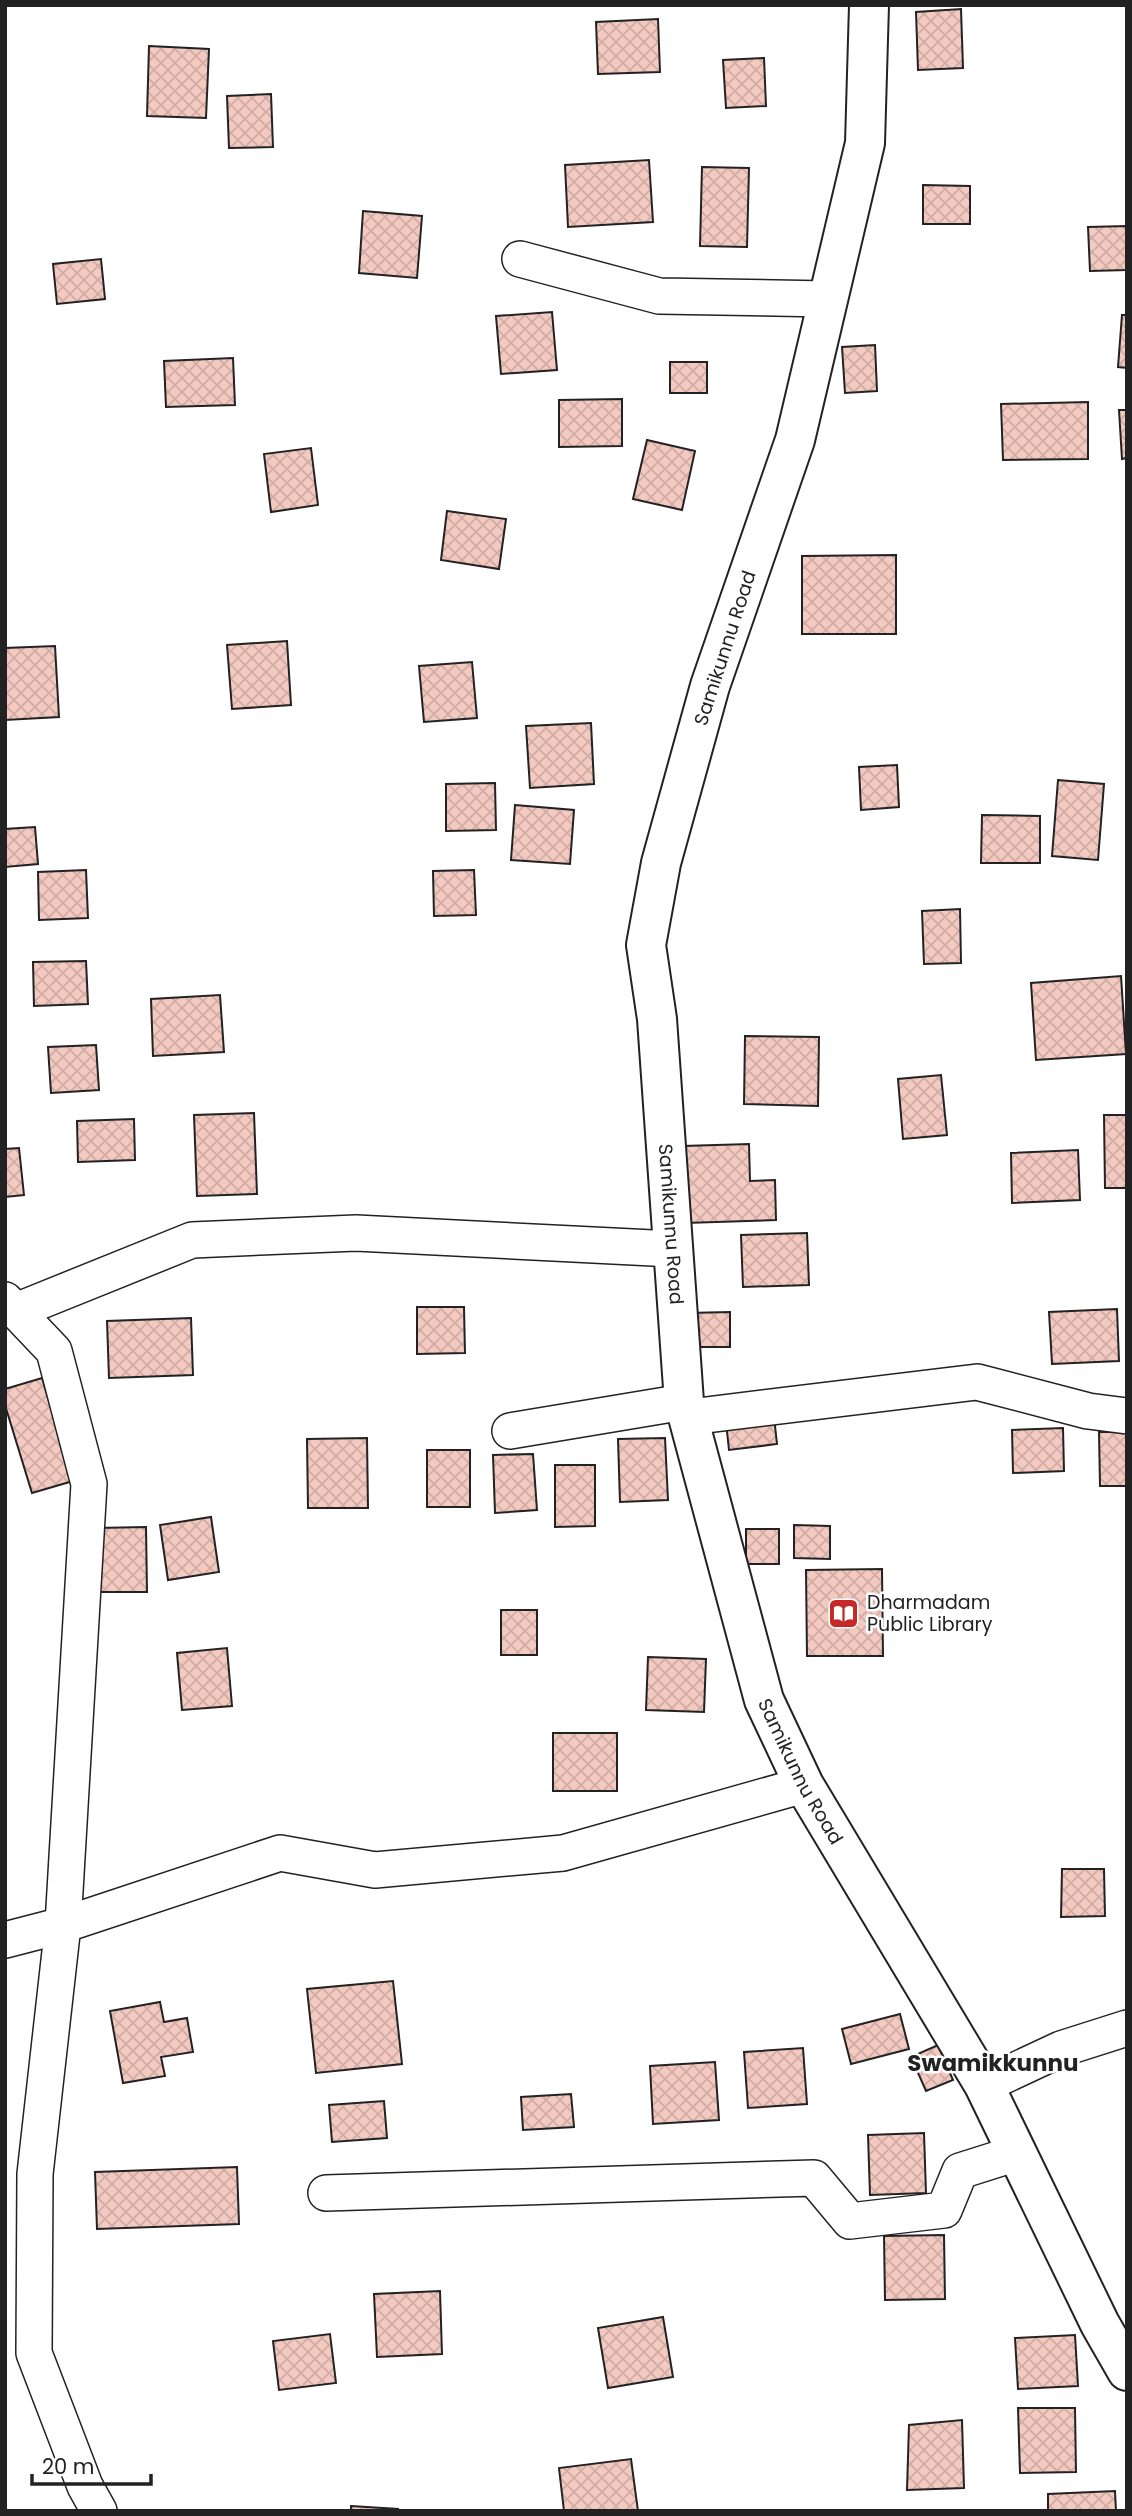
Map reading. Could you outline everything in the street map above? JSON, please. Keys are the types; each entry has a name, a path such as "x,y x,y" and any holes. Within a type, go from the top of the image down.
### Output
{"main road":[{"name":"Samikunnu Road","path":"869,5 865,143 795,440 703,711 661,863 646,945 657,1019 687,1409 764,1700 804,1785 984,2085 1100,2324 1127,2371"}],"street":[{"path":"520,259 659,296 828,299"},
{"path":"99,2511 85,2486 34,2353 35,2174 63,1924 89,1484 54,1352 10,1305 192,1240 356,1233 673,1249"},
{"path":"510,1431 687,1409 977,1382 1088,1411 1127,1416"},
{"path":"5,1940 63,1924 280,1853 375,1870 563,1853 804,1785"},
{"path":"984,2085 1061,2049 1127,2028"},
{"path":"326,2193 814,2178 850,2221 944,2210 960,2171 1017,2153"}],"building":[{"path":"961,9 963,68 918,70 916,12"},
{"path":"658,19 660,72 598,74 596,22"},
{"path":"149,46 209,49 206,118 147,116"},
{"path":"764,58 766,106 726,108 723,60"},
{"path":"271,94 273,147 229,148 227,96"},
{"path":"649,160 653,222 568,227 565,165"},
{"path":"702,167 749,168 747,247 700,246"},
{"path":"923,185 970,186 970,224 923,224"},
{"path":"363,211 422,216 417,278 359,273"},
{"path":"1127,226 1127,270 1090,271 1088,227"},
{"path":"101,259 105,299 57,304 53,264"},
{"path":"552,312 557,370 501,374 496,316"},
{"path":"1122,315 1127,315 1127,368 1118,367"},
{"path":"875,345 877,391 845,393 842,347"},
{"path":"233,358 235,405 166,407 164,361"},
{"path":"670,362 707,362 707,393 670,393"},
{"path":"622,399 622,446 559,447 559,400"},
{"path":"1088,402 1088,459 1003,460 1001,404"},
{"path":"1119,410 1127,410 1127,458 1122,459"},
{"path":"647,440 695,451 682,510 633,499"},
{"path":"311,448 318,505 271,512 264,454"},
{"path":"447,511 506,519 499,569 441,560"},
{"path":"896,555 896,634 802,634 802,556"},
{"path":"287,641 291,705 232,709 227,645"},
{"path":"55,646 59,717 5,720 5,648"},
{"path":"472,662 477,718 424,722 419,666"},
{"path":"591,723 594,784 530,788 526,726"},
{"path":"897,765 899,807 861,810 859,767"},
{"path":"1058,780 1104,784 1098,860 1052,856"},
{"path":"495,783 496,830 446,831 446,784"},
{"path":"515,805 574,810 570,864 511,860"},
{"path":"982,815 1040,816 1040,863 981,863"},
{"path":"35,827 38,864 5,867 5,829"},
{"path":"86,870 88,918 39,920 38,872"},
{"path":"474,870 476,915 434,916 433,871"},
{"path":"960,909 961,963 924,964 922,911"},
{"path":"86,961 88,1004 34,1006 33,962"},
{"path":"1121,976 1126,1054 1036,1060 1031,983"},
{"path":"220,995 224,1052 153,1056 151,999"},
{"path":"745,1036 819,1037 818,1106 744,1104"},
{"path":"96,1045 99,1090 51,1093 48,1047"},
{"path":"941,1075 947,1135 903,1139 898,1079"},
{"path":"254,1113 257,1194 197,1196 194,1115"},
{"path":"1104,1115 1127,1115 1127,1188 1105,1188"},
{"path":"134,1119 135,1160 78,1162 77,1121"},
{"path":"749,1144 750,1181 775,1180 776,1220 685,1223 683,1146"},
{"path":"19,1148 24,1195 5,1197 5,1149"},
{"path":"1078,1150 1080,1200 1012,1203 1011,1153"},
{"path":"807,1233 809,1285 743,1287 741,1235"},
{"path":"417,1307 464,1307 465,1353 417,1354"},
{"path":"1117,1309 1119,1361 1052,1364 1049,1312"},
{"path":"730,1312 730,1347 686,1347 687,1313"},
{"path":"191,1318 193,1375 109,1378 107,1321"},
{"path":"42,1378 73,1481 32,1493 5,1405 5,1389"},
{"path":"774,1417 777,1444 729,1450 726,1422"},
{"path":"1063,1428 1064,1471 1013,1473 1012,1430"},
{"path":"1099,1432 1127,1432 1127,1486 1100,1486"},
{"path":"367,1438 368,1508 308,1508 307,1439"},
{"path":"665,1438 668,1500 620,1502 618,1439"},
{"path":"427,1450 470,1450 470,1507 427,1507"},
{"path":"533,1454 537,1510 495,1513 493,1455"},
{"path":"555,1465 595,1465 595,1526 555,1527"},
{"path":"211,1517 219,1572 168,1580 160,1525"},
{"path":"794,1525 830,1526 830,1559 794,1558"},
{"path":"146,1527 147,1592 96,1592 96,1528"},
{"path":"746,1529 779,1529 779,1564 746,1564"},
{"name":"Dharmadam Public Library","path":"882,1569 883,1656 807,1656 806,1570"},
{"path":"501,1610 537,1610 537,1655 501,1655"},
{"path":"227,1648 232,1706 182,1710 177,1653"},
{"path":"648,1657 706,1659 704,1712 646,1710"},
{"path":"553,1733 617,1733 617,1791 553,1791"},
{"path":"1062,1869 1104,1869 1105,1916 1061,1917"},
{"path":"393,1981 402,2064 316,2073 307,1989"},
{"path":"160,2002 164,2022 187,2018 193,2052 161,2057 165,2076 123,2083 110,2011"},
{"path":"900,2014 909,2049 851,2064 842,2029"},
{"path":"938,2045 953,2080 926,2091 911,2057"},
{"path":"803,2048 807,2104 748,2108 744,2052"},
{"path":"715,2062 719,2120 653,2124 650,2066"},
{"path":"571,2094 574,2127 523,2130 521,2097"},
{"path":"384,2101 387,2138 332,2142 329,2105"},
{"path":"924,2133 926,2193 870,2195 868,2135"},
{"path":"237,2167 239,2224 97,2229 95,2172"},
{"path":"944,2235 945,2299 885,2300 884,2236"},
{"path":"440,2291 442,2354 377,2357 374,2294"},
{"path":"663,2317 673,2377 608,2388 598,2328"},
{"path":"330,2334 336,2383 279,2390 273,2341"},
{"path":"1075,2335 1078,2386 1018,2389 1015,2338"},
{"path":"1018,2408 1075,2408 1076,2472 1020,2473"},
{"path":"962,2420 964,2488 907,2490 909,2425"},
{"path":"631,2459 638,2511 564,2511 559,2468"},
{"path":"1115,2491 1116,2511 1048,2511 1048,2494"},
{"path":"351,2506 398,2509 398,2511 351,2511"}],"place":[{"name":"Dharmadam Public Library","path":"844,1613"}],"district":[{"name":"Swamikkunnu","path":"993,2063"}]}
